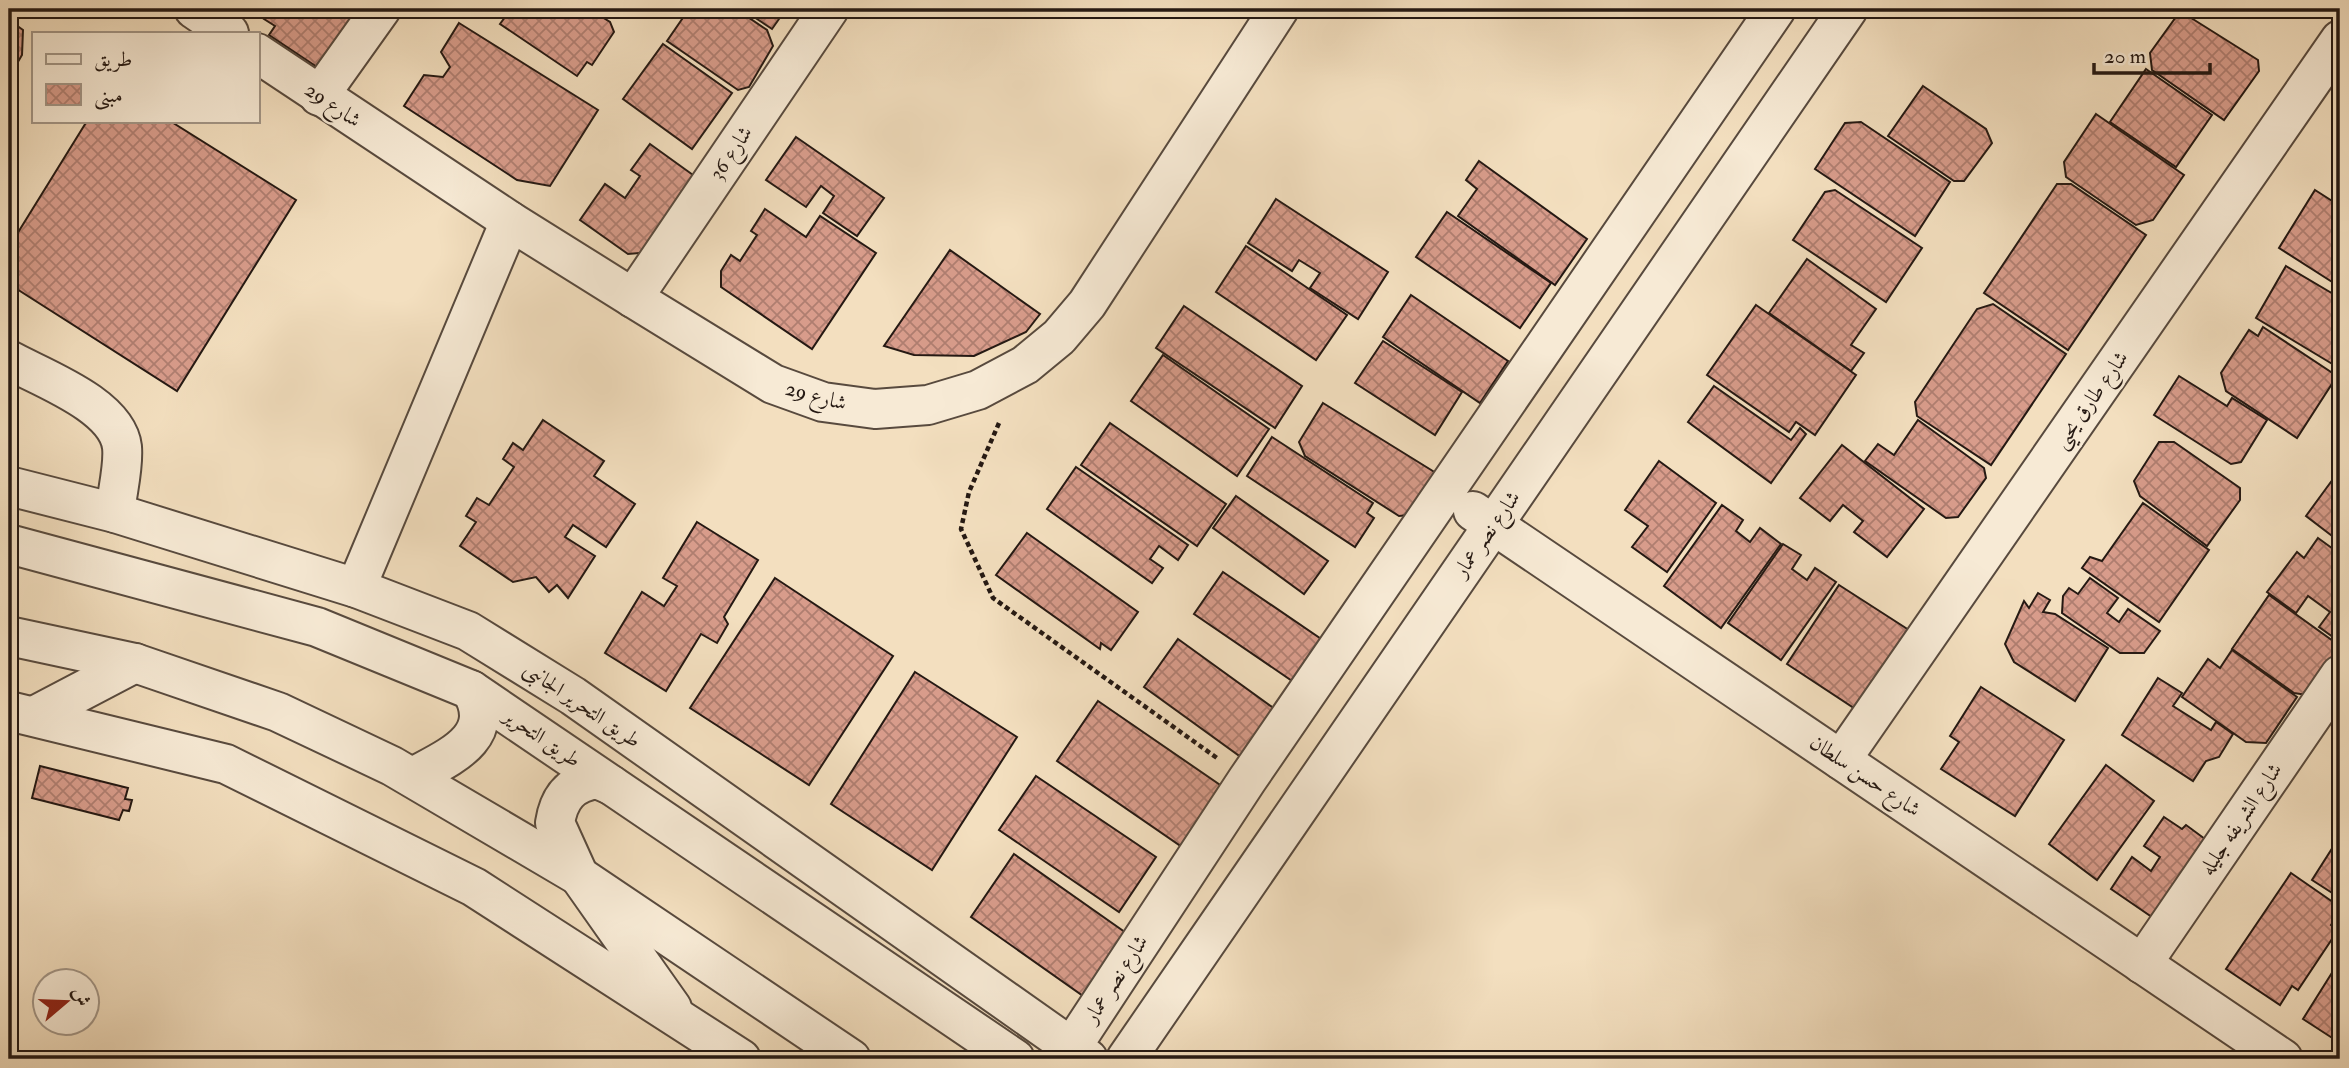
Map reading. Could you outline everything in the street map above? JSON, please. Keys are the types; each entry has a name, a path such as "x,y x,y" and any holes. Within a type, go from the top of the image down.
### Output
{"street":[{"path":"194,9 228,32"},
{"path":"319,96 382,9"},
{"name":"شارع 36","path":"633,298 829,9"},
{"name":"شارع 29","path":"259,54 510,220 773,384 823,402 875,409 928,405 978,390 1025,365 1059,337 1087,304 1279,9"},
{"name":"شارع نصر عمار","path":"1080,1054 1247,780 1776,9"},
{"name":"شارع نصر عمار","path":"1126,1059 1848,9"},
{"name":"شارع طارق يحيى","path":"1841,760 2340,40"},
{"path":"356,588 510,220"},
{"path":"9,360 96,407 114,426 122,447 115,513"},
{"name":"طريق التحرير الجانبى","path":"9,486 115,513 356,588 468,631 573,696 1080,1054"},
{"name":"شارع حسن سلطان","path":"1447,492 2283,1059"},
{"name":"طريق التحرير","path":"9,544 317,627 471,690 1015,1059"},
{"path":"9,636 135,663 278,712 413,776 579,876 851,1059"},
{"path":"21,713 135,663"},
{"name":"شارع الشريفه جليله","path":"2142,964 2340,675"},
{"path":"413,776 463,749 471,739 478,713 471,690"},
{"path":"21,713 226,764 474,887 741,1059"},
{"path":"611,785 597,779 584,781 562,797 555,823 579,876 683,1023"},
{"path":"846,945 865,903"}],"path":[{"path":"1025,365 969,492 961,529 993,598 1247,780"}],"building":[{"path":"271,9 371,9 329,75 269,35 275,26 264,19"},
{"path":"511,9 607,9 602,17 610,22 614,32 592,65 587,62 577,76 500,24"},
{"path":"689,9 736,9 767,30 773,46 749,87 738,90 667,41"},
{"path":"742,9 786,9 772,29"},
{"path":"2188,16 2258,60 2259,71 2224,120 2152,70 2150,53 2176,17"},
{"path":"9,20 23,30 22,55 9,77"},
{"path":"459,23 598,110 550,186 517,180 404,106 424,75 443,77 450,67 441,52"},
{"path":"663,44 732,93 692,149 623,99"},
{"path":"2146,69 2212,115 2176,167 2110,122"},
{"path":"1923,86 1986,129 1992,143 1964,181 1954,181 1888,136"},
{"path":"2096,114 2184,175 2153,220 2136,225 2066,177 2064,162"},
{"path":"86,122 172,122 296,200 177,391 9,284 9,247"},
{"path":"1861,122 1950,182 1915,236 1815,169 1845,123"},
{"path":"796,137 884,198 857,236 823,213 834,196 821,186 806,207 766,180"},
{"path":"650,144 693,175 651,252 628,254 580,220 605,184 625,198 640,176 631,170"},
{"path":"1479,161 1587,239 1555,285 1458,216 1477,189 1466,180"},
{"path":"2057,184 2071,184 2146,235 2068,350 1984,293"},
{"path":"2338,184 2340,185 2340,202 2334,191"},
{"path":"1835,190 1922,248 1886,302 1793,240 1825,192"},
{"path":"2315,190 2340,206 2340,287 2279,248"},
{"path":"1276,199 1388,272 1358,319 1310,288 1320,273 1299,260 1292,271 1248,243"},
{"path":"765,209 806,237 820,216 876,253 812,349 721,287 721,271 731,255 740,261 757,235 751,231"},
{"path":"1447,212 1551,283 1520,328 1416,257"},
{"path":"1246,246 1347,315 1316,360 1216,292"},
{"path":"950,250 1040,314 1026,332 974,356 914,355 884,346"},
{"path":"1807,259 1876,309 1851,345 1864,353 1851,371 1769,313"},
{"path":"2286,266 2340,298 2340,355 2334,365 2256,318"},
{"path":"1411,295 1508,361 1480,403 1383,337"},
{"path":"1993,304 2066,354 1991,465 1917,416 1915,402 1977,309"},
{"path":"1756,305 1856,375 1815,435 1796,422 1789,432 1707,375"},
{"path":"1184,306 1302,386 1275,428 1156,348"},
{"path":"2263,327 2337,376 2297,438 2226,391 2221,373 2249,330 2258,336"},
{"path":"1383,341 1462,392 1435,435 1355,383"},
{"path":"1163,355 1269,429 1237,476 1131,401"},
{"path":"2179,376 2227,406 2232,398 2267,420 2241,462 2231,464 2154,415"},
{"path":"1714,386 1791,440 1800,428 1806,434 1771,483 1688,422"},
{"path":"1323,403 1436,473 1409,515 1399,516 1305,456 1299,442"},
{"path":"543,420 604,461 594,476 635,504 606,547 573,525 565,537 595,556 568,598 557,585 549,592 536,577 513,582 460,546 476,522 466,516 477,498 489,505 514,467 503,459 513,443 523,450"},
{"path":"1918,420 1984,468 1986,478 1958,517 1946,518 1865,461 1878,444 1894,455"},
{"path":"1110,423 1226,504 1197,546 1081,465"},
{"path":"1272,437 1373,503 1367,513 1374,518 1355,547 1247,476"},
{"path":"2159,442 2174,442 2240,488 2240,500 2207,546 2140,496 2134,481"},
{"path":"1842,445 1924,509 1887,557 1854,532 1863,521 1843,505 1830,521 1800,498"},
{"path":"1659,461 1716,503 1667,572 1632,547 1648,526 1625,510"},
{"path":"1076,467 1188,545 1178,560 1159,546 1150,559 1163,568 1152,583 1047,509"},
{"path":"2340,477 2340,542 2306,516 2333,479"},
{"path":"1236,496 1328,561 1304,594 1213,528"},
{"path":"2143,503 2209,550 2159,622 2082,568 2090,557 2102,561"},
{"path":"1722,505 1743,520 1736,531 1750,542 1760,528 1781,544 1721,628 1664,586"},
{"path":"697,522 758,560 724,617 728,624 717,643 701,634 666,691 605,653 642,592 664,606 677,586 663,578"},
{"path":"1027,533 1138,612 1111,650 1101,643 1100,649 996,575"},
{"path":"2318,538 2340,554 2340,642 2319,627 2330,612 2308,596 2296,613 2267,592 2297,552 2304,558"},
{"path":"1783,544 1801,555 1792,569 1807,580 1815,568 1836,582 1781,660 1728,623"},
{"path":"1223,572 1330,645 1301,687 1194,614"},
{"path":"775,578 893,656 809,785 690,708"},
{"path":"2090,578 2118,598 2107,613 2119,622 2128,609 2160,631 2144,653 2120,653 2062,613 2063,596 2069,588 2078,594"},
{"path":"1839,585 1912,632 1860,712 1787,664"},
{"path":"2038,593 2050,600 2043,612 2055,614 2108,648 2075,701 2014,662 2005,644 2024,601 2029,608"},
{"path":"2269,595 2340,646 2307,695 2294,693 2232,649"},
{"path":"1178,639 1279,712 1245,760 1144,687"},
{"path":"2232,650 2297,697 2266,743 2246,742 2182,697 2208,659 2220,668"},
{"path":"915,672 1017,737 932,870 831,804"},
{"path":"2158,678 2182,693 2173,706 2211,730 2216,722 2233,734 2219,757 2206,761 2193,781 2122,735"},
{"path":"1981,687 2064,740 2015,816 1941,769 1959,742 1950,736"},
{"path":"1098,701 1226,789 1185,849 1057,761"},
{"path":"2106,765 2154,801 2097,880 2049,844"},
{"path":"40,766 128,788 125,799 132,800 129,811 123,810 119,820 32,798"},
{"path":"1036,776 1156,857 1119,912 999,830"},
{"path":"2164,817 2182,829 2186,825 2205,839 2165,926 2111,889 2132,857 2151,871 2160,857 2144,846"},
{"path":"2340,836 2340,898 2312,880"},
{"path":"1014,854 1129,935 1086,998 971,917"},
{"path":"2291,873 2340,907 2340,912 2331,925 2338,930 2298,990 2292,986 2280,1005 2226,969"},
{"path":"2340,960 2340,1043 2303,1019"}]}
